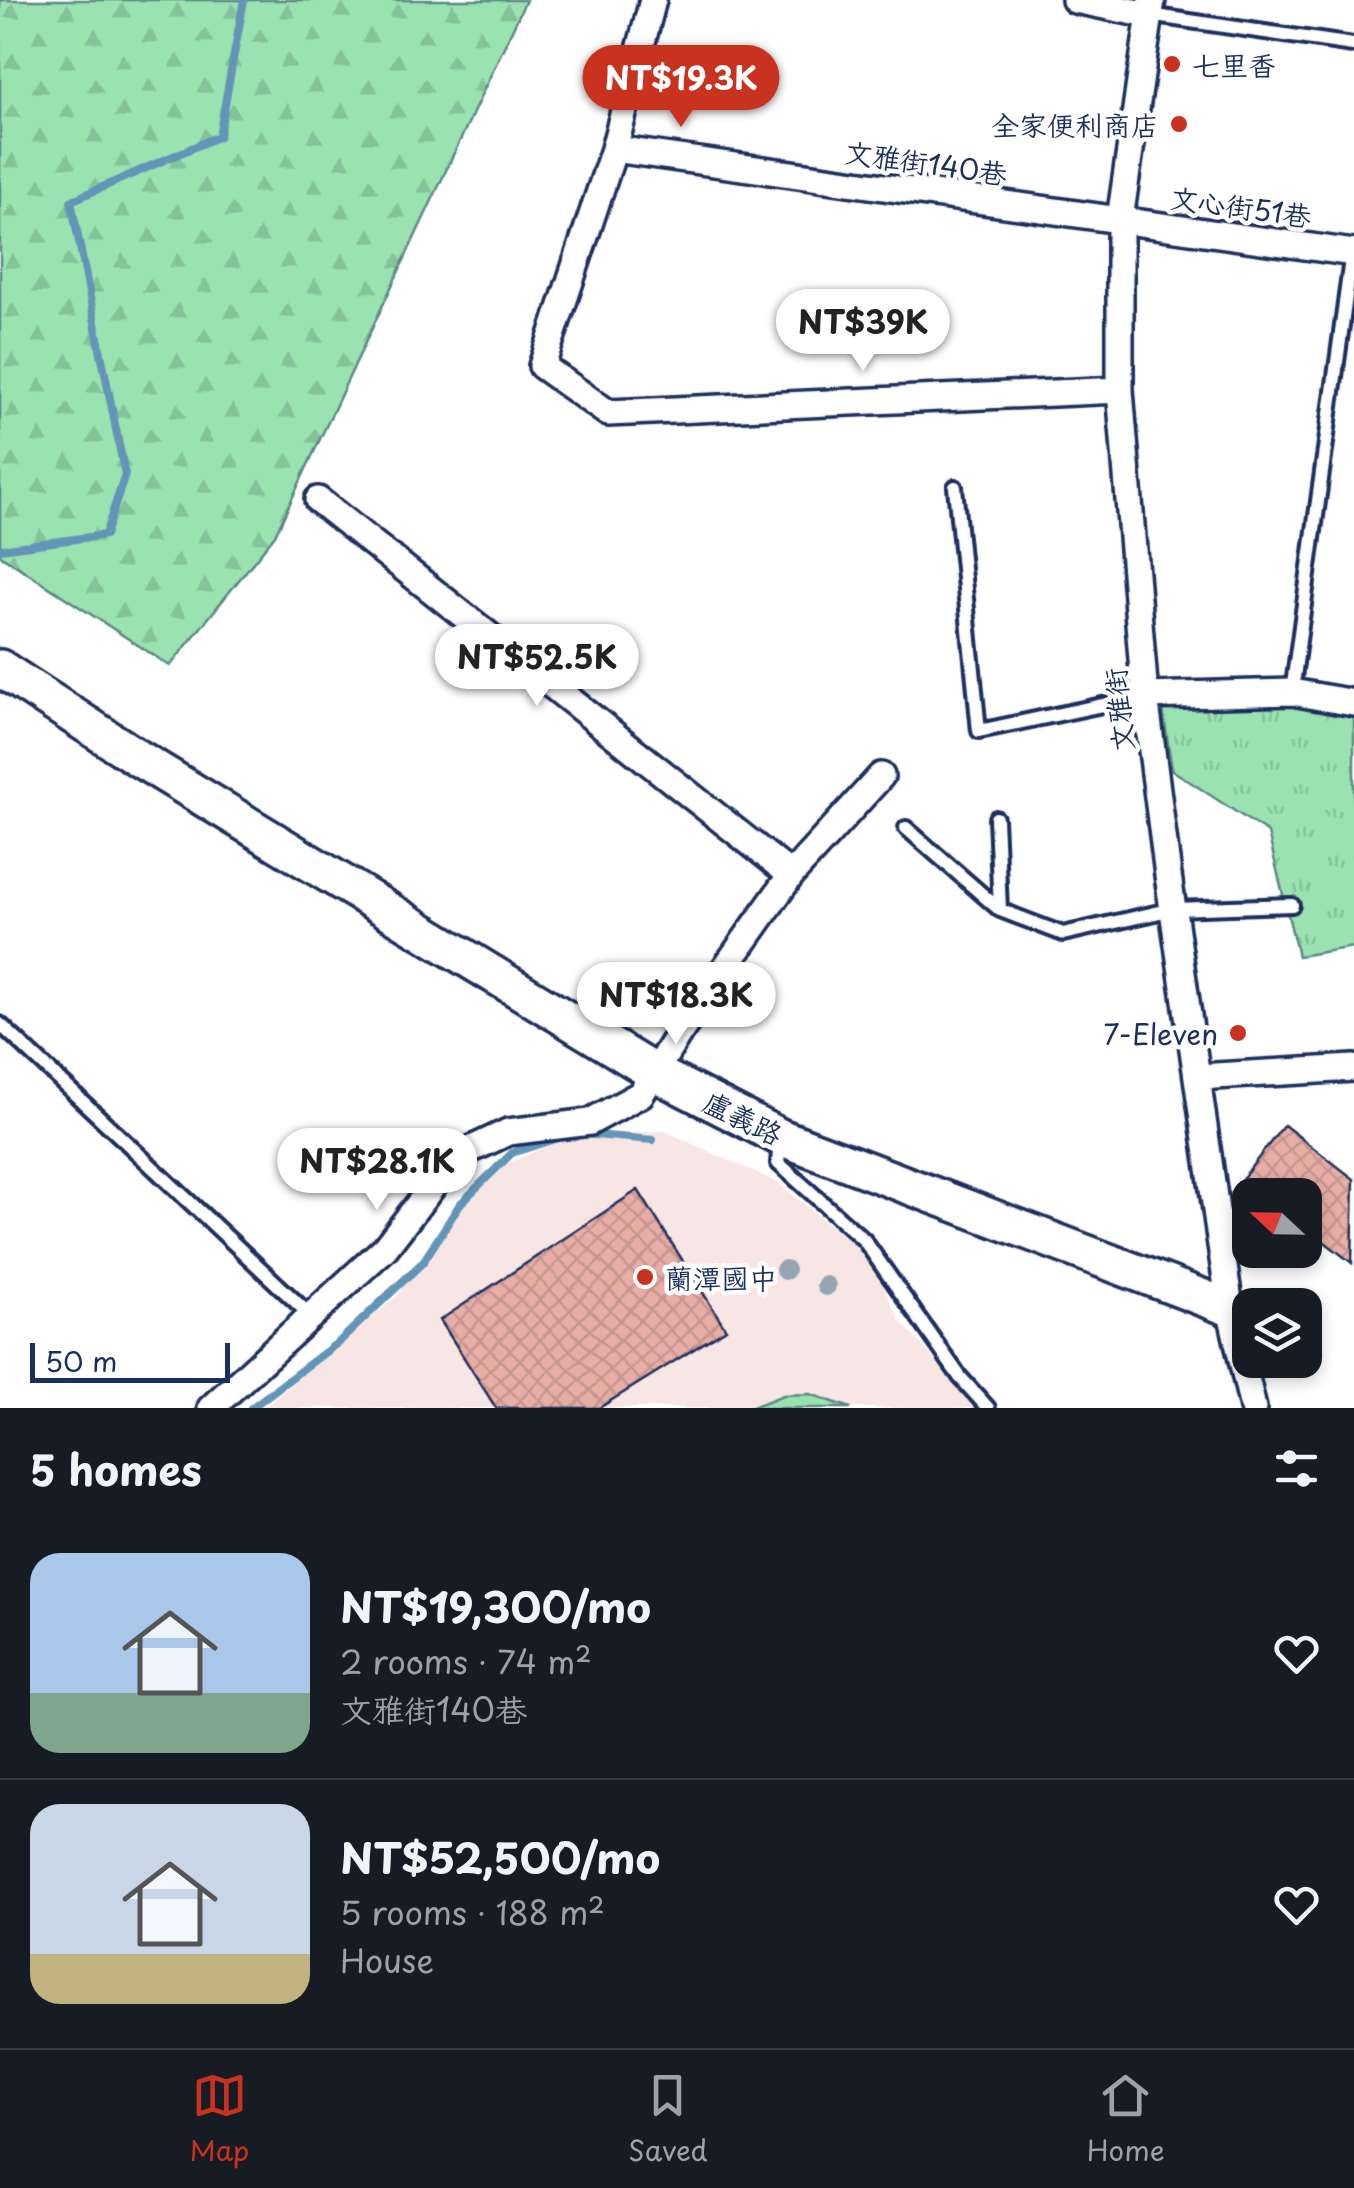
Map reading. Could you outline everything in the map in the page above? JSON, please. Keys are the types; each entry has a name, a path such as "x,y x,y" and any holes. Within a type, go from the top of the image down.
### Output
{"street":[{"path":"653,0 614,148 542,366 608,413 1120,390"},
{"path":"1075,0 1151,7"},
{"name":"文雅街","path":"1151,7 1120,219 1120,390 1145,696 1230,1308 1253,1408"},
{"name":"文雅街140巷","path":"614,148 1120,219"},
{"name":"文心街51巷","path":"1120,219 1353,252"},
{"path":"318,500 790,875"},
{"name":"盧義路","path":"0,668 138,758 656,1073 780,1137 1230,1308"},
{"path":"1145,696 1292,692 1354,704"},
{"path":"211,1408 385,1248 455,1157 508,1132 590,1122 641,1094 790,875 881,776"},
{"path":"1198,1077 1354,1068"}],"lane":[{"path":"1151,7 1353,44"},
{"path":"1292,692 1353,252"},
{"path":"955,488 979,731 1145,696"},
{"path":"996,818 1000,910"},
{"path":"906,828 1000,910 1063,934 1173,909 1292,905"},
{"path":"0,1024 311,1316"},
{"path":"780,1137 778,1163 864,1240 960,1377 988,1408"}],"shaded area":[{"name":"蘭潭國中","path":"665,1131 776,1182 869,1256 900,1321 979,1408 263,1408 396,1297 484,1173 571,1136"}],"green space":[{"path":"0,0 526,0 275,535 170,666 0,555"},
{"path":"1260,698 1354,703 1354,947 1298,956 1268,833 1172,770 1163,710"},
{"path":"810,1394 851,1408 750,1408 783,1395"}],"building":[{"path":"1284,1125 1354,1179 1352,1263 1322,1240 1322,1178 1243,1178"},
{"path":"638,1190 726,1329 599,1408 496,1408 440,1320"}],"waterway":[{"path":"0,549 105,535 125,475 71,201 219,136 244,0"},
{"path":"583,1134 653,1140"},
{"path":"251,1408 340,1341 423,1262 460,1204 512,1153 564,1136"}],"place":[{"name":"七里香","path":"1172,64"},
{"name":"全家便利商店","path":"1179,124"},
{"name":"7-Eleven","path":"1238,1033"},
{"name":"蘭潭國中","path":"645,1277"}]}
